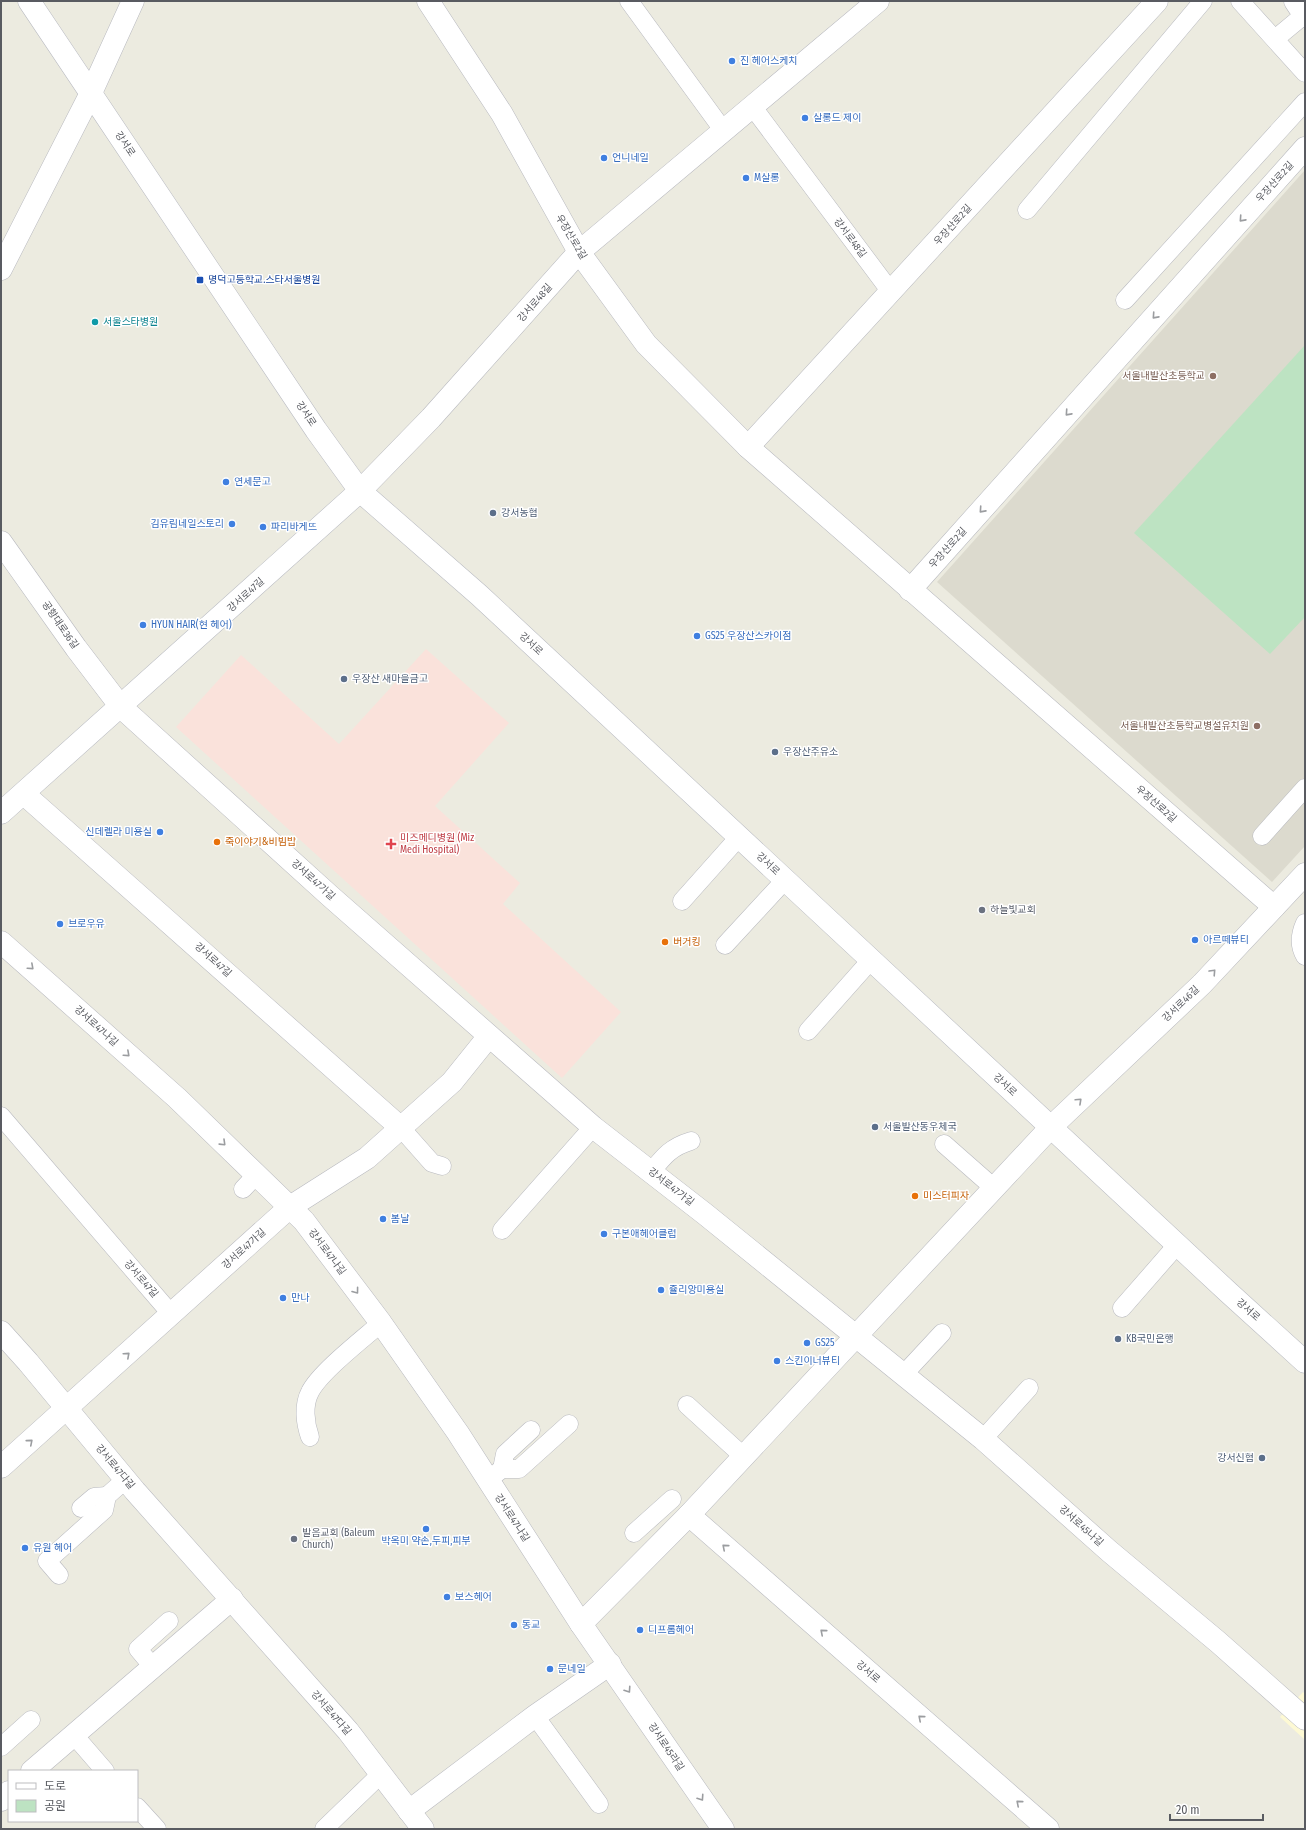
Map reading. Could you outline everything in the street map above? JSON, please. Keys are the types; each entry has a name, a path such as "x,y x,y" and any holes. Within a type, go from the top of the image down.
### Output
{"street":[{"name":"강서로","path":"29,1 316,430 360,491 479,595 1177,1245 1305,1362"},
{"path":"1,269 91,93 134,1"},
{"name":"우장산로2길","path":"428,1 502,114 579,252 646,344 748,447 1274,907"},
{"name":"강서로48길","path":"360,491 431,418 579,252 878,1"},
{"name":"우장산로2길","path":"748,447 1157,1"},
{"name":"우장산로2길","path":"910,590 1305,148"},
{"name":"강서로47길","path":"1,813 121,707 360,491"},
{"name":"공항대로36길","path":"1,542 76,648 121,707"},
{"name":"강서로47가길","path":"121,707 330,896 593,1127 856,1335"},
{"name":"강서로47길","path":"24,794 401,1128"},
{"name":"강서로46길","path":"1050,1127 1202,984 1305,874"},
{"name":"강서로47나길","path":"1,942 177,1098 249,1182 290,1207 304,1221 381,1323 458,1433 495,1474 581,1624"},
{"name":"강서로47가길","path":"1,1467 172,1315 290,1207 367,1158 401,1128 452,1082 489,1036"},
{"path":"581,1624 689,1515 1050,1127"},
{"name":"강서로47다길","path":"1,1332 125,1480 232,1599 348,1732 423,1829"},
{"name":"강서로45나길","path":"856,1335 983,1439 1109,1551 1218,1642 1298,1712"},
{"name":"강서로","path":"689,1515 1048,1829"},
{"path":"33,1770 73,1734 232,1599"},
{"name":"강서로45라길","path":"581,1624 610,1664 722,1829"},
{"path":"409,1811 535,1716 610,1664"}],"lane":[{"path":"629,1 723,130"},
{"path":"1027,210 1203,1"},
{"path":"1240,1 1305,73"},
{"path":"1275,39 1301,11"},
{"path":"1125,300 1305,102"},
{"name":"강서로48길","path":"752,106 891,292"},
{"path":"1262,836 1305,788"},
{"path":"682,901 739,837"},
{"path":"725,945 785,880"},
{"path":"1305,923 1300,934 1302,952 1305,956"},
{"path":"808,1031 871,960"},
{"name":"강서로47길","path":"1,1116 172,1315"},
{"path":"502,1230 593,1127"},
{"path":"401,1128 432,1163 442,1166"},
{"path":"650,1172 666,1154 677,1145 691,1141"},
{"path":"944,1144 994,1188"},
{"path":"1122,1308 1177,1245"},
{"path":"310,1437 306,1416 310,1392 335,1364 381,1323"},
{"path":"904,1374 942,1333"},
{"path":"983,1439 1029,1388"},
{"path":"687,1406 743,1456"},
{"path":"495,1474 519,1469 569,1424"},
{"path":"495,1474 506,1454 531,1430"},
{"path":"59,1575 47,1561 104,1510 107,1496 125,1480"},
{"path":"81,1508 94,1497 107,1496"},
{"path":"634,1533 672,1498"},
{"path":"654,1514 670,1533"},
{"path":"153,1666 138,1649 169,1621"},
{"path":"535,1716 600,1804"},
{"path":"1,1747 31,1720"},
{"path":"73,1734 104,1770"},
{"path":"324,1829 381,1774"},
{"path":"138,1808 157,1829"}],"shaded area":[{"name":"서울내발산초등학교","path":"1305,170 1305,846 1272,882 937,582"},
{"name":"미즈메디병원 (Miz Medi Hospital)","path":"426,649 509,723 435,806 520,883 503,904 621,1012 562,1078 176,727 241,655 339,744"},
{"path":"1303,1692 1305,1694 1305,1740 1280,1717"}],"green space":[{"path":"1305,345 1305,617 1270,654 1134,533"}],"place":[{"name":"진 헤어스케치","path":"732,61"},
{"name":"살롱드 제이","path":"805,118"},
{"name":"언니네일","path":"604,158"},
{"name":"M살롱","path":"746,178"},
{"name":"명덕고등학교.스타서울병원","path":"200,280"},
{"name":"서울스타병원","path":"95,322"},
{"name":"서울내발산초등학교","path":"1213,376"},
{"name":"연세문고","path":"226,482"},
{"name":"강서농협","path":"493,513"},
{"name":"김유림네일스토리","path":"232,524"},
{"name":"파리바게뜨","path":"263,527"},
{"name":"HYUN HAIR(현 헤어)","path":"143,625"},
{"name":"GS25 우장산스카이점","path":"697,636"},
{"name":"우장산 새마을금고","path":"344,679"},
{"name":"서울내발산초등학교병설유치원","path":"1257,726"},
{"name":"우장산주유소","path":"775,752"},
{"name":"신데렐라 미용실","path":"160,832"},
{"name":"죽이야기&비빔밥","path":"217,842"},
{"name":"미즈메디병원 (Miz Medi Hospital)","path":"391,844"},
{"name":"하늘빛교회","path":"982,910"},
{"name":"브로우유","path":"60,924"},
{"name":"아르떼뷰티","path":"1195,940"},
{"name":"버거킹","path":"665,942"},
{"name":"서울발산동우체국","path":"875,1127"},
{"name":"미스터피자","path":"915,1196"},
{"name":"봄날","path":"383,1219"},
{"name":"구본애헤어클럽","path":"604,1234"},
{"name":"쥴리앙미용실","path":"661,1290"},
{"name":"만나","path":"283,1298"},
{"name":"KB국민은행","path":"1118,1339"},
{"name":"GS25","path":"807,1343"},
{"name":"스킨이너뷰티","path":"777,1361"},
{"name":"강서신협","path":"1262,1458"},
{"name":"박옥미 약손,두피,피부","path":"426,1529"},
{"name":"발음교회 (Baleum Church)","path":"294,1539"},
{"name":"유원 헤어","path":"25,1548"},
{"name":"보스헤어","path":"447,1597"},
{"name":"동교","path":"514,1625"},
{"name":"디프롬헤어","path":"640,1630"},
{"name":"문네일","path":"550,1669"}]}
